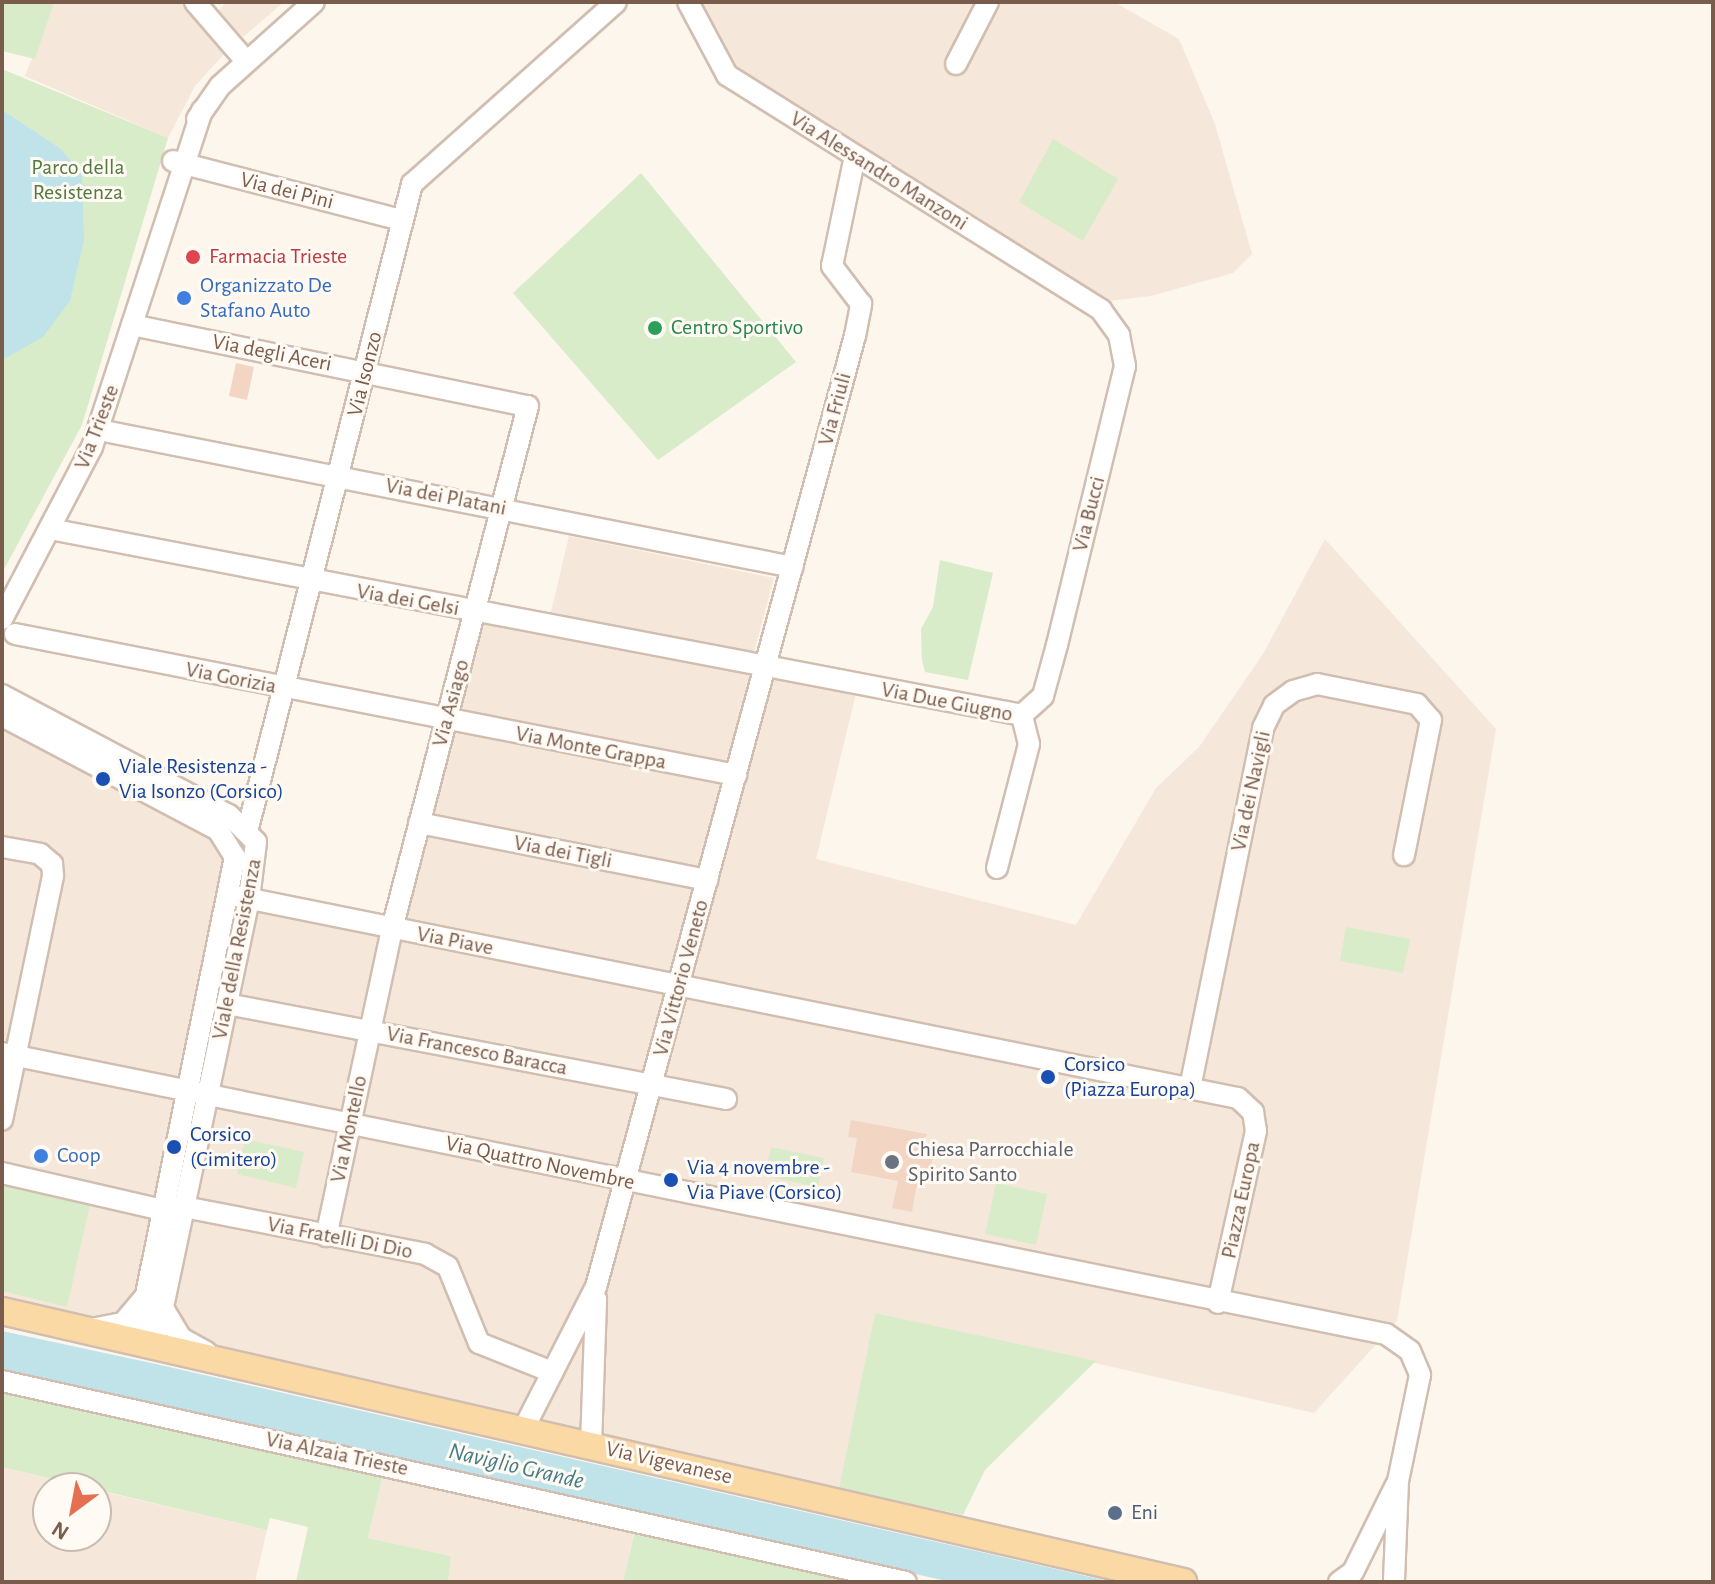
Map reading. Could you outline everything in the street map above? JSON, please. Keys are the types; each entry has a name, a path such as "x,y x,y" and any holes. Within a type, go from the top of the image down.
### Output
{"main road":[{"name":"Via Vigevanese","path":"2,1311 1183,1582"}],"street":[{"name":"Via Trieste","path":"9,627 50,529 99,430 179,163 202,110 246,61 314,2"},
{"name":"Via Isonzo","path":"248,828 412,184 616,2"},
{"name":"Via Alessandro Manzoni","path":"688,2 727,75 1101,310"},
{"path":"956,64 988,2"},
{"path":"198,3 246,61"},
{"name":"Via Friuli","path":"765,668 861,304 832,266 855,156"},
{"name":"Via dei Pini","path":"179,163 401,220"},
{"name":"Via Bucci","path":"1022,715 1043,696 1125,366 1119,335 1101,310"},
{"name":"Via degli Aceri","path":"132,325 366,372"},
{"name":"Via Asiago","path":"366,372 528,406 392,929"},
{"name":"Via dei Platani","path":"99,430 793,567"},
{"name":"Via dei Gelsi","path":"50,529 765,668"},
{"name":"Via Gorizia","path":"9,627 284,688 447,720"},
{"name":"Via Due Giugno","path":"765,668 1022,715 1029,744 997,868"},
{"name":"Via Vittorio Veneto","path":"523,1430 596,1287 628,1182 765,668"},
{"name":"Via dei Navigli","path":"1190,1088 1263,728 1274,705 1293,691 1317,684 1417,704 1431,720 1404,855"},
{"name":"Viale della Resistenza","path":"2,695 248,828 257,850 240,897 199,1092 175,1209 163,1308 146,1342"},
{"name":"Viale della Resistenza","path":"2,716 218,830 235,857 240,897 227,1004 199,1092"},
{"name":"Via Monte Grappa","path":"447,720 736,775"},
{"name":"Via dei Tigli","path":"419,823 707,880"},
{"path":"2,847 40,854 52,864 53,876 8,1054 2,1120"},
{"name":"Via Piave","path":"240,897 680,986"},
{"name":"Via Montello","path":"326,1236 392,929"},
{"name":"Piazza Europa","path":"680,986 1238,1098 1253,1112 1256,1131 1218,1303"},
{"name":"Via Francesco Baracca","path":"227,1004 726,1099"},
{"name":"Via Quattro Novembre","path":"8,1054 1218,1303"},
{"name":"Via Fratelli Di Dio","path":"2,1173 437,1259 448,1267 479,1343 552,1372"},
{"name":"Viale della Resistenza","path":"146,1342 147,1293 175,1209"},
{"name":"Via Vittorio Veneto","path":"591,1445 596,1287"},
{"path":"88,1330 123,1323 147,1293"},
{"path":"1218,1303 1386,1334 1410,1351 1420,1375 1398,1481 1394,1582"},
{"path":"163,1308 186,1342 224,1361"},
{"name":"Via Alzaia Trieste","path":"2,1381 906,1582"},
{"path":"1349,1579 1398,1481"}],"shaded area":[{"path":"54,2 180,2 225,53 195,86 168,138 25,76"},
{"path":"227,2 284,2 243,37 218,11"},
{"path":"701,2 1114,2 1179,39 1215,124 1252,254 1233,273 1151,296 1108,301 729,62"},
{"path":"569,536 774,578 753,656 551,612"},
{"path":"1325,539 1496,729 1397,1321 1314,1413 875,1313 835,1513 2,1322 2,718 224,837 228,896 388,931 475,612 858,685 816,859 1076,925 1156,788 1199,747 1263,654"},
{"path":"2,1467 32,1474 32,1552 112,1552 112,1494 267,1530 255,1582 2,1582"},
{"path":"383,1474 638,1514 623,1582 448,1582 451,1556 368,1538"}],"green space":[{"path":"2,2 54,2 35,59 2,51"},
{"name":"Parco della Resistenza","path":"2,69 168,138 82,425 2,573"},
{"path":"1053,139 1118,179 1083,241 1019,202"},
{"name":"Centro Sportivo","path":"641,173 796,362 658,460 513,293"},
{"path":"940,560 993,573 968,680 925,672 922,660 921,629 933,607"},
{"path":"1346,927 1410,939 1403,973 1340,961"},
{"path":"245,1139 304,1152 296,1188 237,1174"},
{"path":"771,1147 824,1158 818,1187 765,1176"},
{"path":"996,1183 1047,1194 1036,1245 985,1234"},
{"path":"2,1185 91,1200 67,1307 2,1291"},
{"path":"875,1313 1096,1361 985,1470 963,1515 839,1489"},
{"path":"2,1388 383,1474 368,1538 451,1556 448,1582 296,1582 308,1527 270,1518 267,1530 112,1493 112,1472 32,1474 2,1467"},
{"path":"635,1530 856,1582 623,1582"}],"water":[{"path":"2,110 61,149 82,174 84,240 70,301 43,337 2,360"},
{"name":"Naviglio Grande","path":"2,1331 1112,1582 951,1582 2,1370"}],"building":[{"path":"236,363 254,367 247,400 229,396"},
{"name":"Chiesa Parrocchiale Spirito Santo","path":"851,1120 927,1134 923,1153 933,1155 930,1171 916,1189 912,1212 892,1208 898,1181 851,1172 857,1138 848,1137"}],"place":[{"name":"Farmacia Trieste","path":"193,257"},
{"name":"Organizzato De Stafano Auto","path":"184,298"},
{"name":"Centro Sportivo","path":"655,328"},
{"name":"Viale Resistenza - Via Isonzo (Corsico)","path":"103,779"},
{"name":"Corsico (Piazza Europa)","path":"1048,1077"},
{"name":"Corsico (Cimitero)","path":"174,1147"},
{"name":"Coop","path":"41,1156"},
{"name":"Chiesa Parrocchiale Spirito Santo","path":"892,1162"},
{"name":"Via 4 novembre - Via Piave (Corsico)","path":"671,1180"},
{"name":"Eni","path":"1115,1513"}]}
